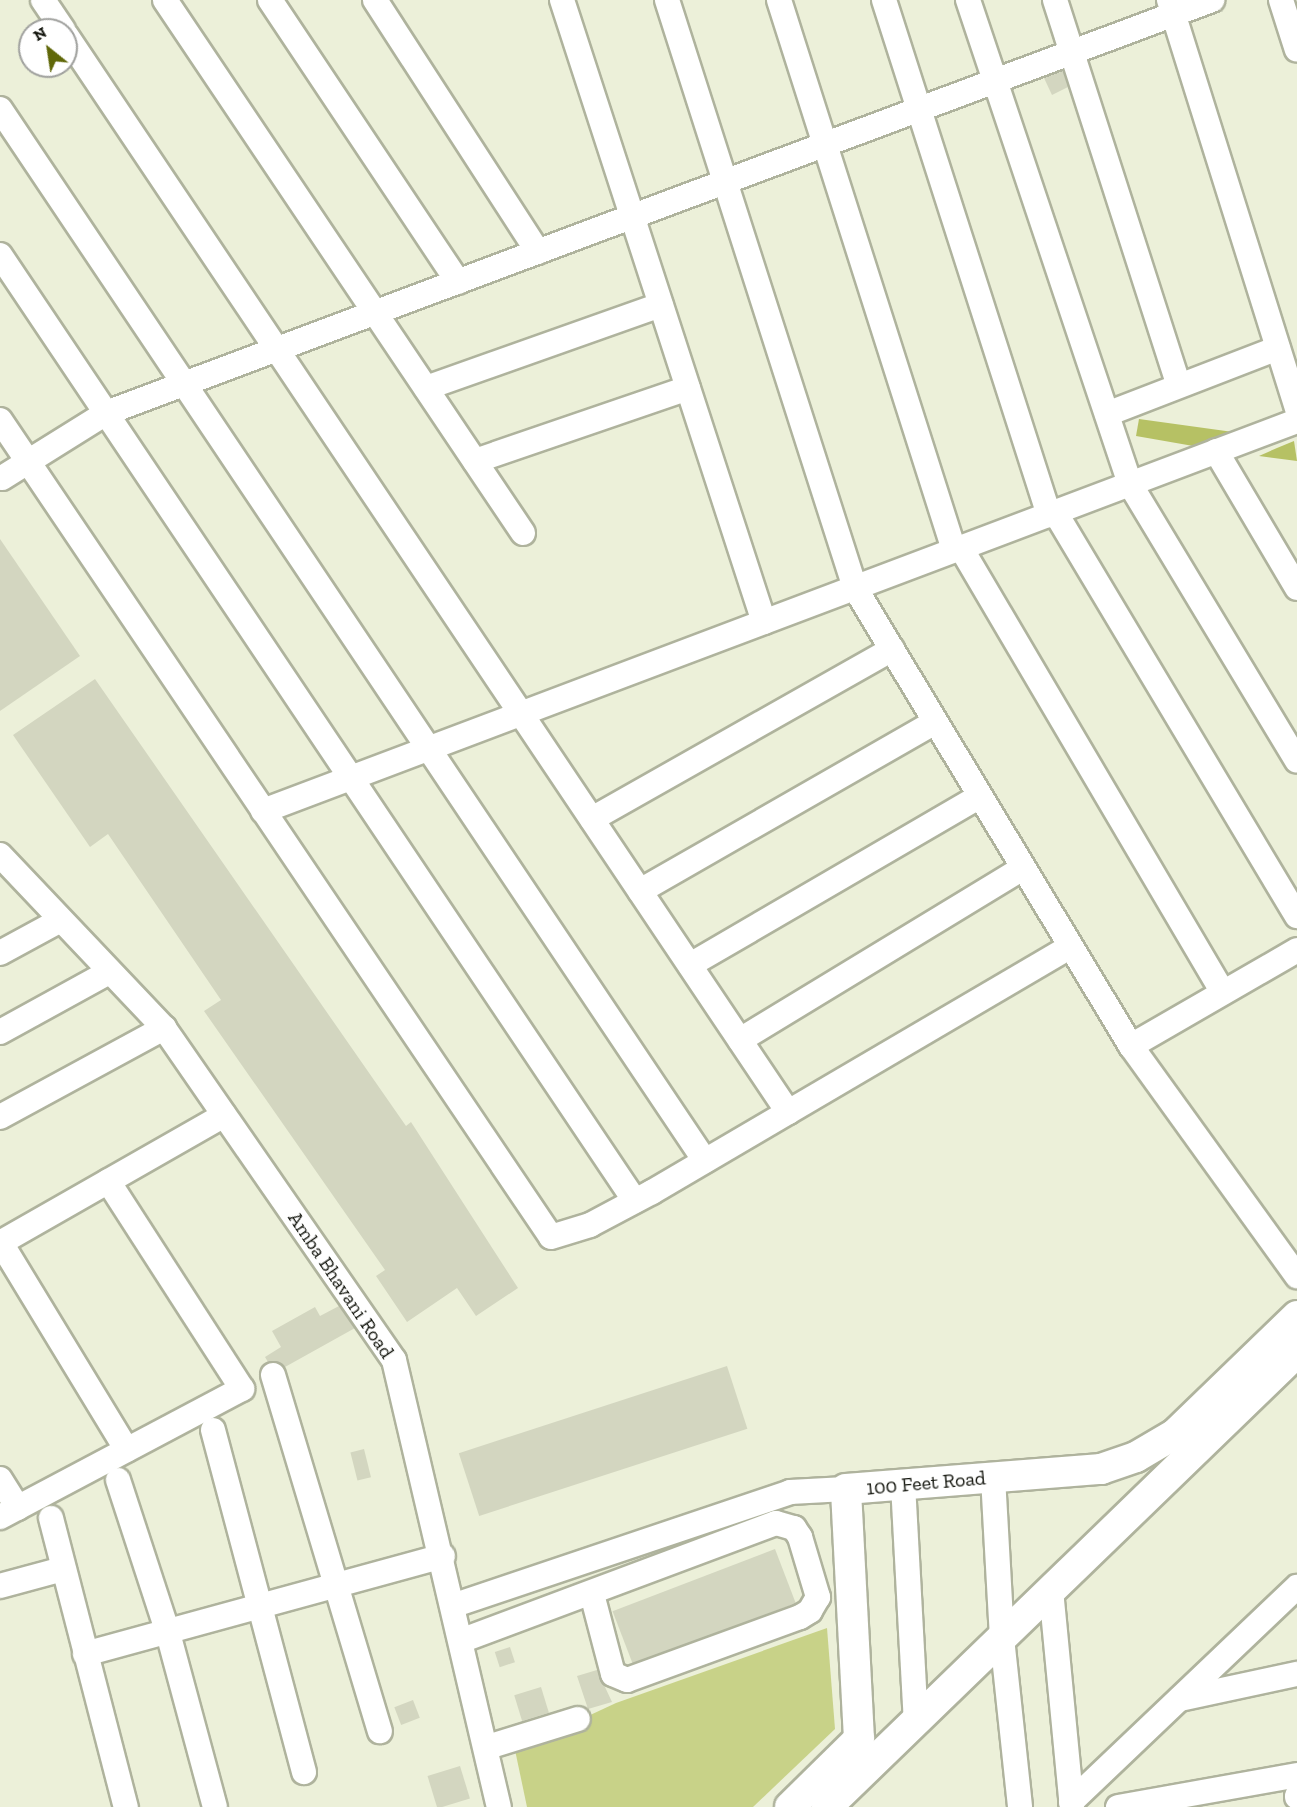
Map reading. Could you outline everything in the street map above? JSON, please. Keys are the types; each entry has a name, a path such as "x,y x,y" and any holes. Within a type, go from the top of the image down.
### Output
{"main road":[{"name":"100 Feet Road","path":"790,1807 860,1739 846,1489 1101,1469 1146,1452 1175,1434 1297,1316"},
{"path":"827,1807 1297,1352"}],"street":[{"path":"43,0 55,18"},
{"path":"165,0 523,533"},
{"path":"270,0 458,282"},
{"path":"375,0 538,252"},
{"path":"562,0 764,622"},
{"path":"667,0 855,588 1131,1046 1297,1276"},
{"path":"779,0 958,549 1222,991"},
{"path":"884,0 1052,514 1297,916"},
{"path":"968,0 1130,484 1297,761"},
{"path":"1055,0 1179,386"},
{"path":"2,478 106,413 996,81 1072,52 1171,7 1212,0"},
{"path":"1281,0 1297,50"},
{"path":"1171,7 1297,408"},
{"path":"78,53 788,1112"},
{"path":"0,109 705,1161"},
{"path":"0,255 635,1201"},
{"path":"426,388 661,305"},
{"path":"1107,414 1278,348"},
{"path":"475,461 688,388"},
{"path":"0,420 550,1236 590,1224 635,1201 1069,946"},
{"path":"263,811 1297,421"},
{"path":"1216,452 1293,574"},
{"path":"592,819 892,650"},
{"path":"640,891 935,722"},
{"path":"690,965 980,796"},
{"name":"Amba Bhavani Road","path":"0,855 59,921 164,1028 394,1360 455,1605 500,1807"},
{"path":"740,1040 1023,868"},
{"path":"0,953 59,921"},
{"path":"1131,1046 1222,991 1297,950"},
{"path":"0,1032 109,972"},
{"path":"0,1117 164,1028"},
{"path":"127,1450 1,1243 224,1115"},
{"path":"0,1479 9,1513 242,1389 108,1181"},
{"path":"273,1375 380,1731"},
{"path":"213,1430 304,1772"},
{"path":"993,1477 1002,1638 1020,1807"},
{"path":"118,1480 168,1633 215,1807"},
{"path":"903,1484 916,1721"},
{"path":"455,1605 790,1492 846,1489"},
{"path":"51,1518 126,1807"},
{"path":"463,1640 592,1594 776,1523 794,1528 800,1537 818,1597 810,1611 800,1617 627,1680 613,1674 592,1594"},
{"path":"85,1654 443,1556"},
{"path":"0,1586 63,1569"},
{"path":"1072,1804 1296,1589"},
{"path":"1051,1590 1072,1804"},
{"path":"1180,1699 1297,1674"},
{"path":"488,1747 578,1719"},
{"path":"1118,1807 1297,1775"}],"shaded area":[{"path":"1139,419 1233,432 1199,447 1136,436"},
{"path":"1294,441 1297,461 1259,456 1277,448"},
{"path":"827,1628 835,1729 753,1807 527,1807 515,1750 616,1703"}],"building":[{"path":"1063,71 1068,87 1052,95 1044,78"},
{"path":"0,539 80,656 0,711"},
{"path":"95,679 406,1126 411,1122 518,1288 476,1316 457,1288 407,1322 376,1276 385,1270 204,1011 221,1000 108,834 90,847 13,735"},
{"path":"339,1306 355,1328 285,1367 268,1362 265,1357 281,1347 272,1331 315,1307 320,1316"},
{"path":"727,1366 747,1429 479,1516 459,1453"},
{"path":"364,1449 371,1477 357,1481 350,1452"},
{"path":"775,1549 796,1603 633,1666 613,1611"},
{"path":"510,1647 515,1662 500,1667 495,1652"},
{"path":"597,1670 612,1702 588,1709 577,1676"},
{"path":"541,1687 549,1713 522,1721 514,1695"},
{"path":"413,1700 420,1718 401,1725 394,1707"},
{"path":"460,1766 470,1799 437,1807 427,1776"}]}
